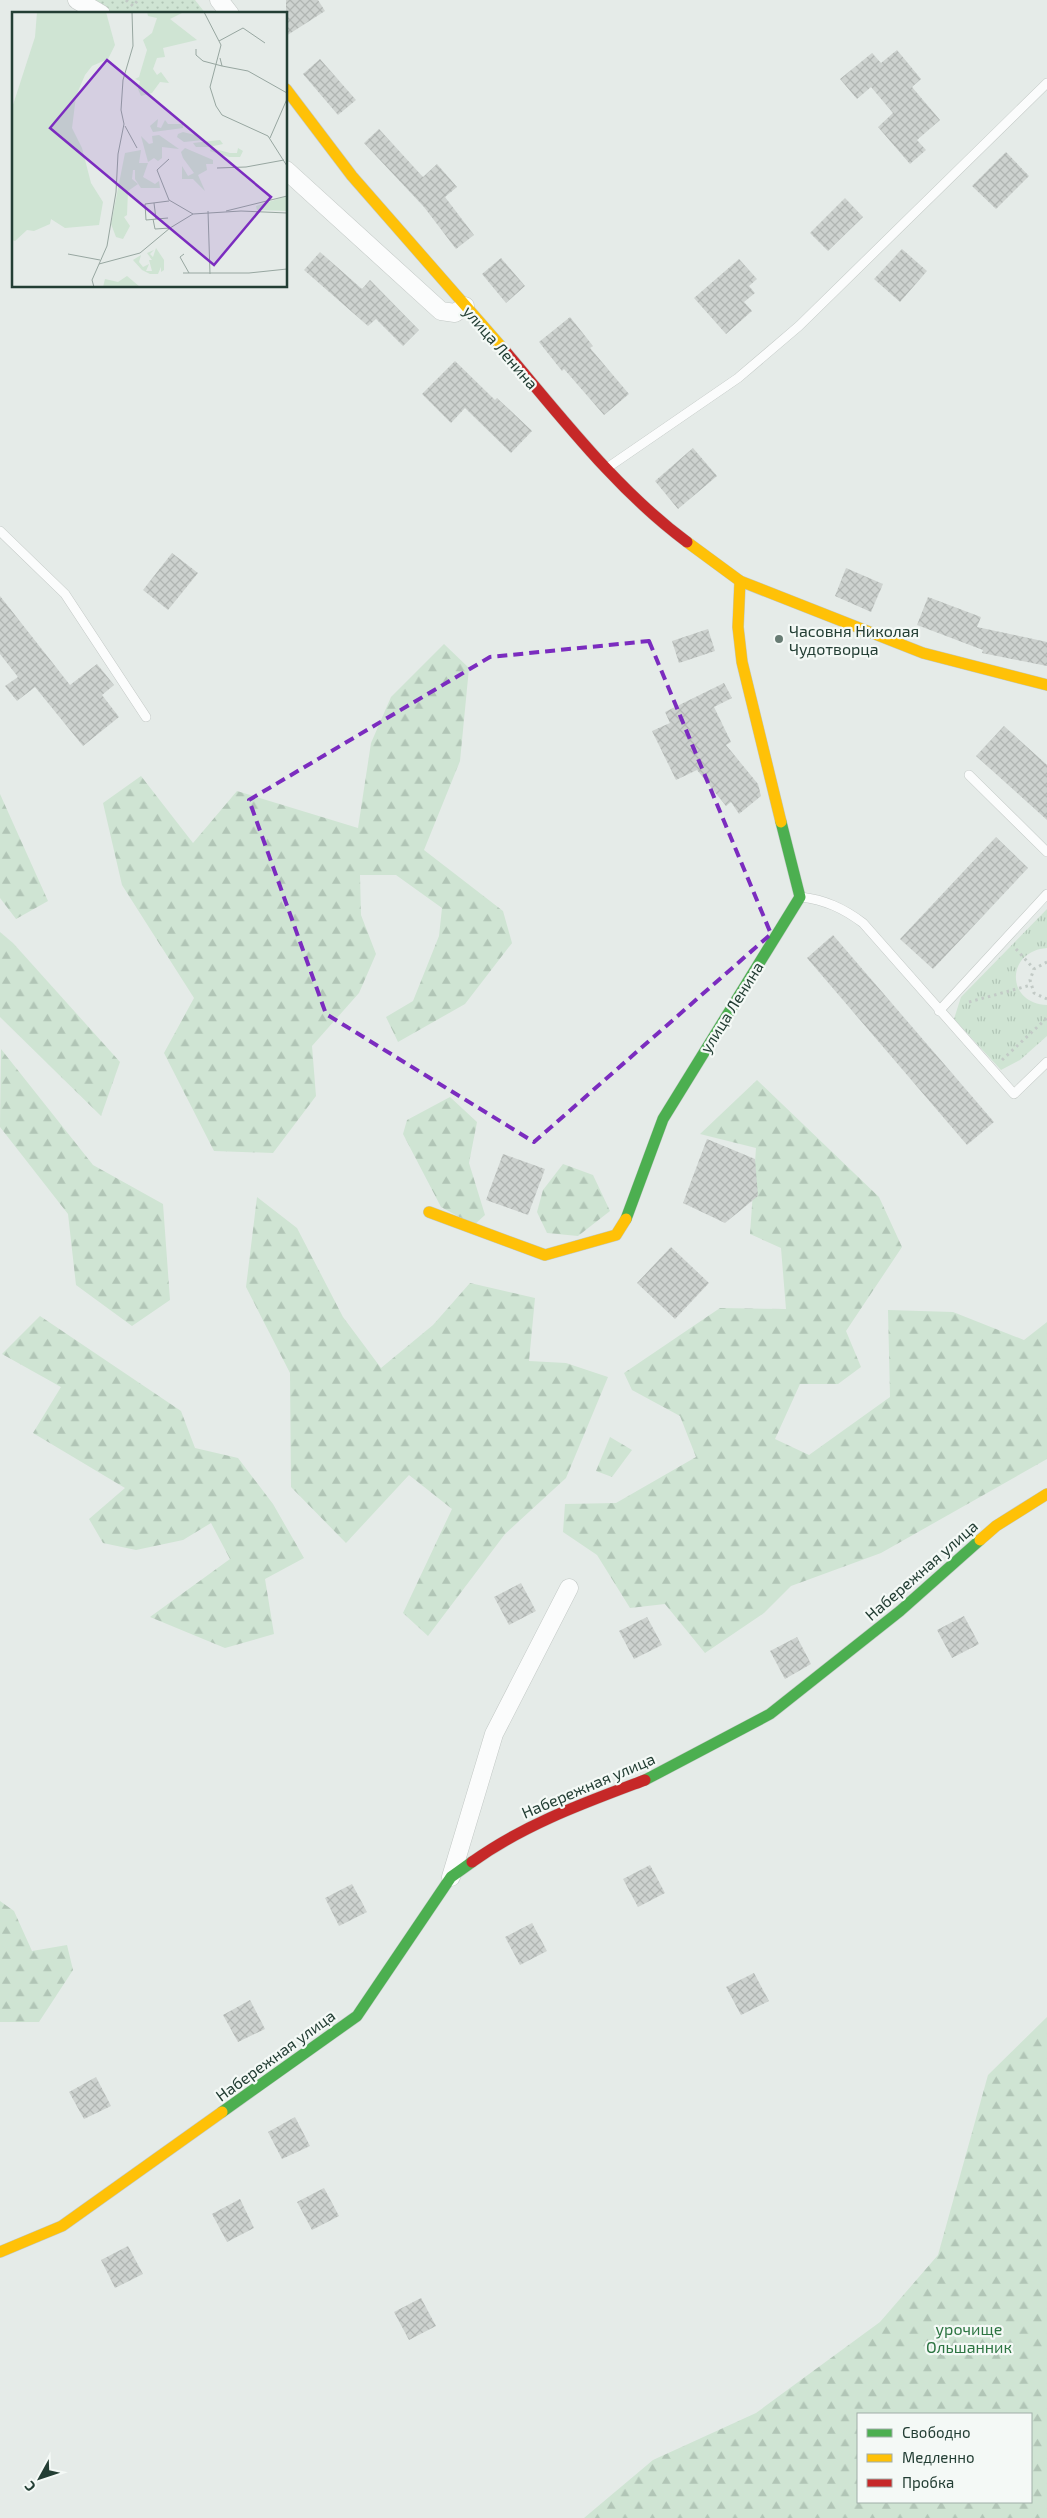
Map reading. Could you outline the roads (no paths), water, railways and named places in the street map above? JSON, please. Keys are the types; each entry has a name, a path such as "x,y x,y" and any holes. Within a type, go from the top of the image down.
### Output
{"street":[{"path":"77,0 98,12"},
{"path":"219,0 228,12"},
{"name":"улица Ленина","path":"288,92 352,176 465,306 607,468 668,528 740,580 923,653 1045,688"},
{"path":"288,172 441,311 455,313 465,306"},
{"path":"740,580 738,627 742,662 800,897"},
{"name":"улица Ленина","path":"429,1212 545,1255 616,1235 625,1223 663,1119 800,897"},
{"name":"Набережная улица","path":"0,2252 62,2226 357,2016 451,1877 499,1843 553,1815 657,1775 770,1714 900,1611 996,1526 1047,1494"},
{"path":"451,1877 494,1734 569,1588"}],"lane":[{"path":"607,468 738,378 799,326 1047,83"},
{"path":"0,531 65,594 146,718"},
{"path":"969,775 1047,852"},
{"path":"939,1010 1047,894"},
{"path":"800,897 820,900 837,906 863,922 1014,1094 1047,1062"}],"place":[{"name":"Часовня Николая Чудотворца","path":"779,639"}],"park label":[{"name":"урочище Ольшанник","path":"969,2337"}]}
